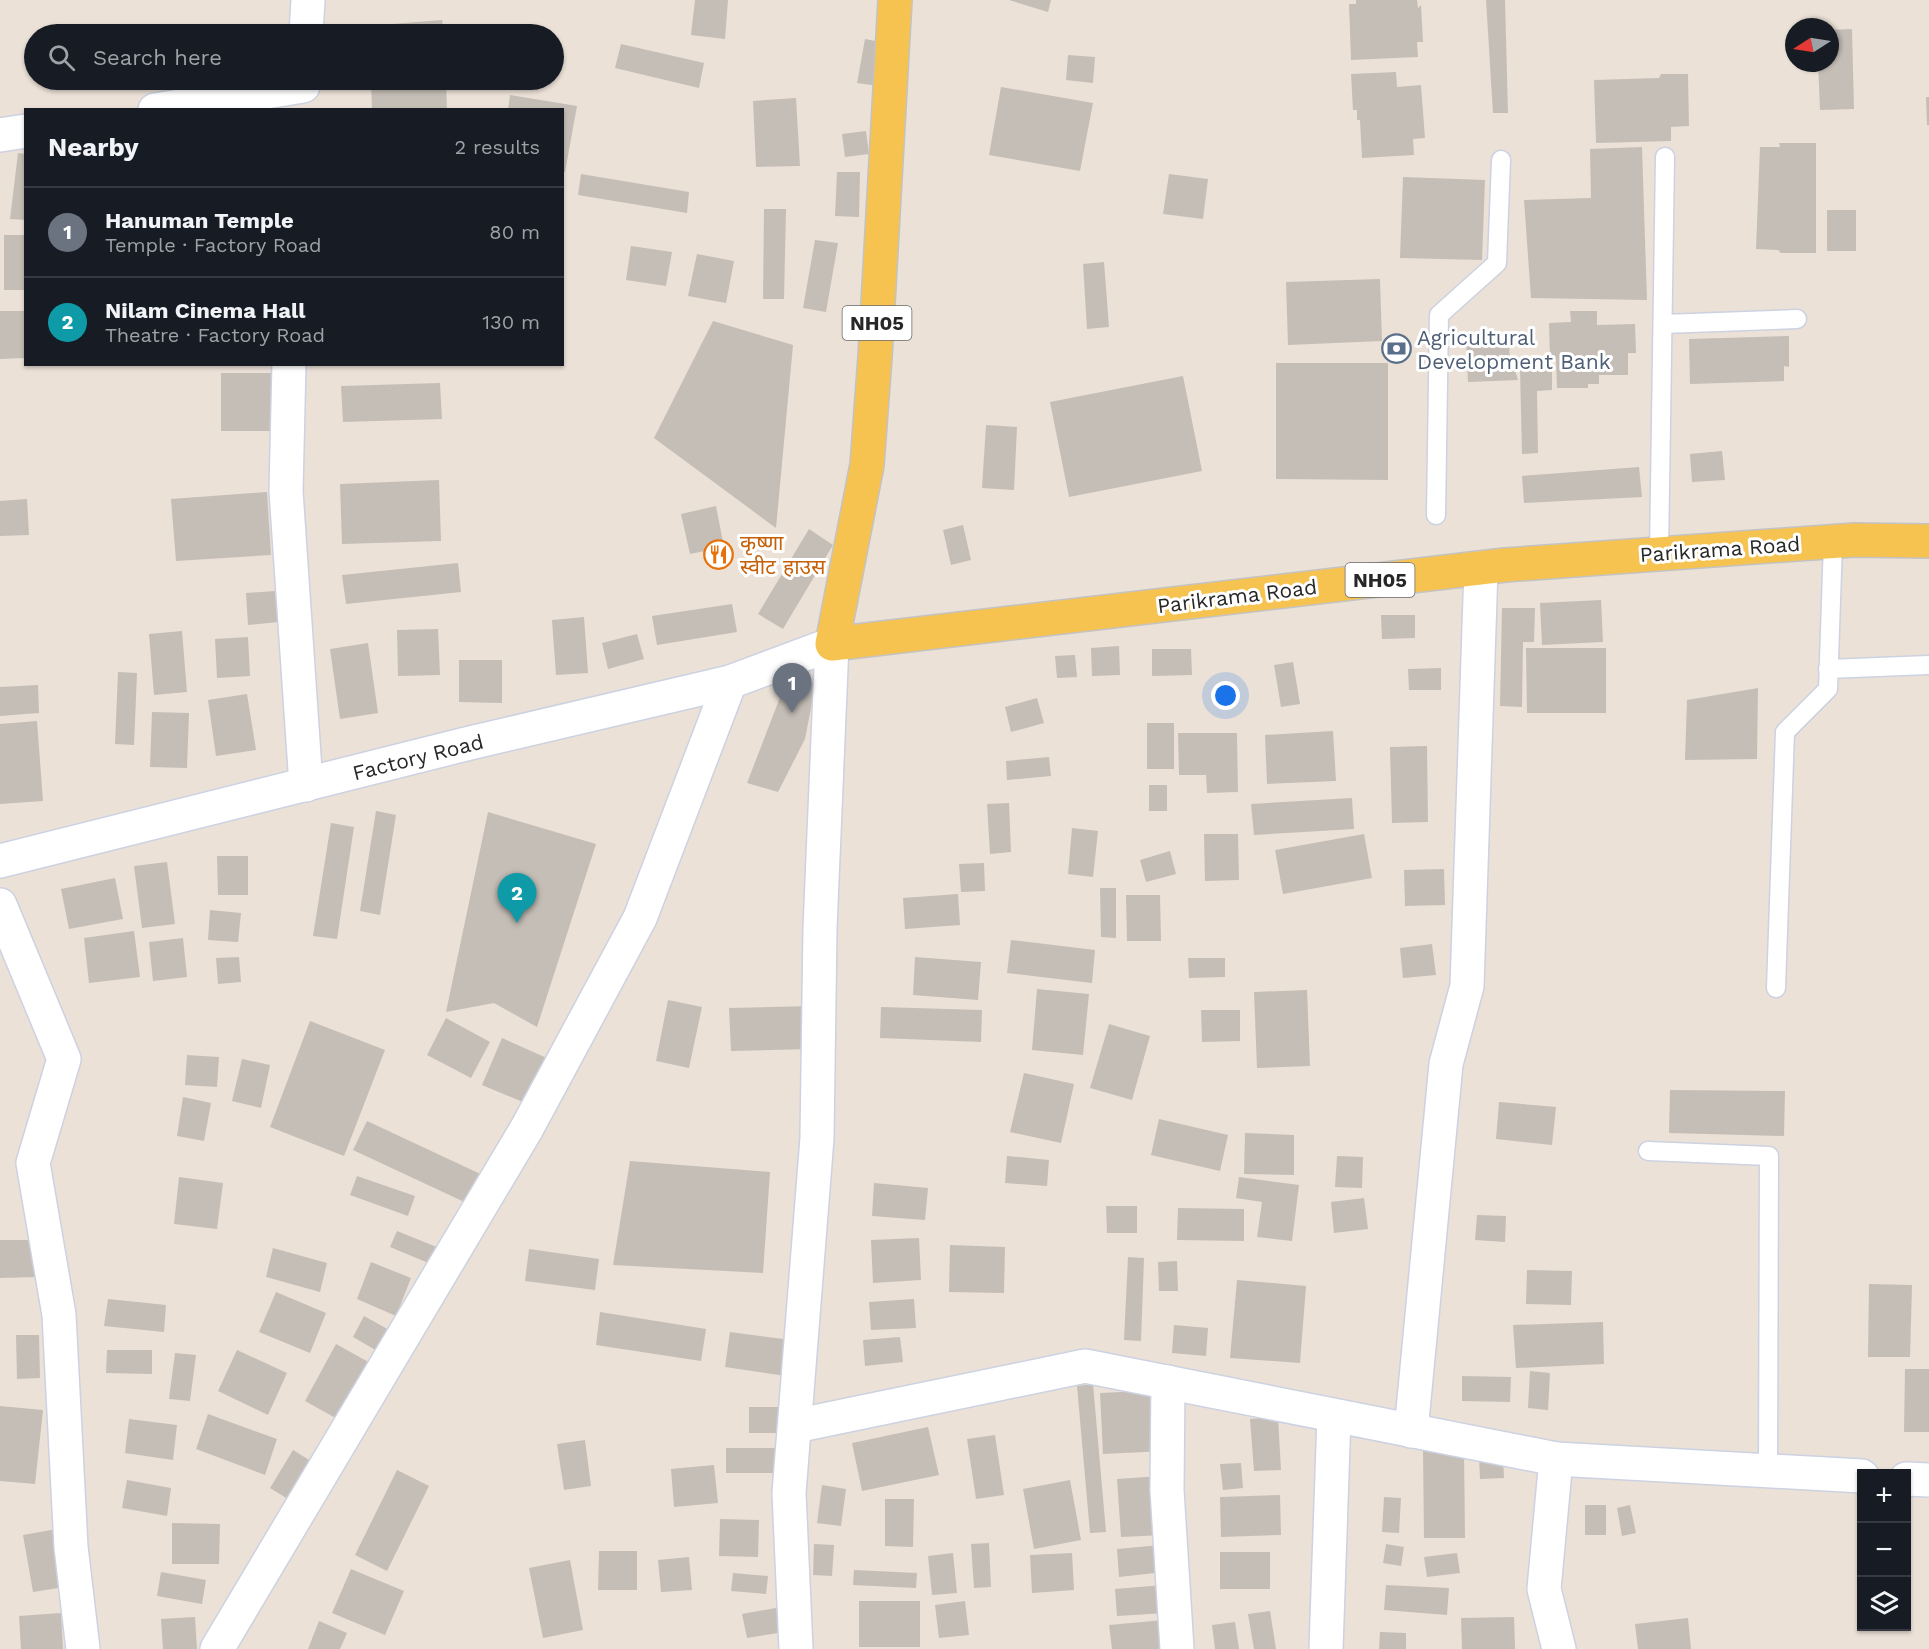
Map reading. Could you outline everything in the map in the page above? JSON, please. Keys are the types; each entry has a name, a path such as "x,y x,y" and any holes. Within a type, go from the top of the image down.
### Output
{"main road":[{"name":"NH05","path":"832,644 867,465 876,357 895,0"},
{"name":"Parikrama Road","path":"832,644 1481,568 1833,542 1929,541"}],"street":[{"path":"307,24 308,0"},
{"path":"171,108 302,92"},
{"path":"0,135 24,131"},
{"path":"289,366 286,491 306,785"},
{"path":"1412,1431 1446,1064 1467,986 1481,568"},
{"path":"796,1649 789,1493 817,1138 820,928 832,644"},
{"name":"Factory Road","path":"0,861 730,682 832,644"},
{"path":"217,1649 527,1128 640,918 730,682"},
{"path":"0,905 64,1059 33,1163 59,1315 70,1547 83,1649"},
{"path":"795,1425 1085,1366 1556,1459 1857,1476"},
{"path":"1168,1382 1167,1490 1178,1649"},
{"path":"1326,1649 1334,1416"},
{"path":"1556,1459 1544,1589 1559,1649"},
{"path":"1911,1479 1929,1480"}],"lane":[{"path":"1659,554 1665,157"},
{"path":"1436,515 1439,315 1497,263 1501,160"},
{"path":"1663,324 1797,319"},
{"path":"1776,988 1785,732 1828,689 1833,542"},
{"path":"1828,669 1929,665"},
{"path":"1648,1151 1769,1156 1768,1471"}],"building":[{"path":"695,0 728,0 725,39 691,35"},
{"path":"1009,0 1051,0 1048,12"},
{"path":"1356,0 1417,0 1418,8 1421,5 1423,42 1417,42 1418,57 1351,60 1349,4 1356,4"},
{"path":"1486,0 1505,0 1508,113 1493,113"},
{"path":"442,20 443,24 392,24"},
{"path":"1852,29 1854,109 1820,110 1818,72 1839,72 1839,30"},
{"path":"865,39 886,43 878,86 857,83"},
{"path":"621,44 704,63 699,88 615,68"},
{"path":"1068,55 1095,57 1093,83 1066,80"},
{"path":"1396,72 1397,87 1421,85 1425,138 1413,139 1414,155 1362,158 1360,120 1357,120 1357,110 1353,110 1351,74"},
{"path":"1661,74 1688,74 1689,126 1671,127 1671,141 1596,143 1594,80 1659,78"},
{"path":"1001,87 1093,103 1080,171 989,155"},
{"path":"371,90 446,90 447,108 372,108"},
{"path":"510,95 577,106 565,172 564,108 508,108"},
{"path":"1926,97 1929,97 1929,125 1927,125"},
{"path":"796,98 800,166 756,167 753,101"},
{"path":"866,131 869,154 845,157 842,134"},
{"path":"1779,143 1816,143 1816,253 1781,253 1778,250 1756,249 1760,147 1780,147"},
{"path":"1642,147 1647,300 1531,298 1524,200 1591,198 1590,149"},
{"path":"18,153 24,154 24,220 10,219"},
{"path":"837,172 860,172 859,217 835,216"},
{"path":"581,174 689,192 687,213 578,195"},
{"path":"1169,174 1208,179 1203,219 1163,214"},
{"path":"1403,177 1485,180 1482,260 1400,258"},
{"path":"764,209 786,209 784,299 763,299"},
{"path":"1827,210 1856,210 1856,251 1827,251"},
{"path":"4,235 24,235 24,290 4,290"},
{"path":"815,240 838,243 826,312 803,308"},
{"path":"631,246 672,252 666,286 626,280"},
{"path":"697,254 734,261 726,303 688,296"},
{"path":"1104,262 1109,327 1087,329 1083,264"},
{"path":"1380,279 1382,341 1288,345 1286,282"},
{"path":"0,311 24,311 24,358 0,359"},
{"path":"1570,311 1597,311 1597,325 1635,324 1636,353 1628,353 1628,375 1599,375 1599,384 1588,384 1588,388 1557,388 1556,359 1550,359 1549,323 1571,322"},
{"path":"713,321 793,345 776,528 654,438"},
{"path":"1789,336 1789,367 1784,366 1784,381 1690,384 1689,339"},
{"path":"1509,340 1510,367 1514,367 1518,380 1468,382 1466,341"},
{"path":"1276,363 1388,363 1388,480 1276,479"},
{"path":"1552,368 1552,390 1537,391 1538,453 1522,454 1520,369"},
{"path":"221,373 277,373 277,431 221,431"},
{"path":"1183,376 1202,471 1069,497 1050,402"},
{"path":"440,383 442,419 343,422 341,386"},
{"path":"986,425 1017,427 1014,490 982,488"},
{"path":"1722,451 1725,480 1692,482 1690,454"},
{"path":"1639,467 1642,497 1524,503 1522,476"},
{"path":"439,480 441,541 342,544 340,484"},
{"path":"267,492 271,555 176,561 171,499"},
{"path":"27,499 29,535 0,536 0,501"},
{"path":"716,506 724,547 690,554 681,514"},
{"path":"963,525 971,560 951,565 943,530"},
{"path":"809,529 833,545 783,629 758,614"},
{"path":"458,563 461,592 346,604 342,575"},
{"path":"275,591 278,622 248,625 246,593"},
{"path":"1601,600 1603,642 1542,645 1540,603"},
{"path":"732,604 737,632 657,645 652,616"},
{"path":"1502,608 1535,608 1534,642 1523,642 1522,707 1500,706"},
{"path":"1381,615 1415,615 1415,638 1382,639"},
{"path":"584,617 588,673 556,675 552,620"},
{"path":"438,629 440,675 398,676 397,630"},
{"path":"182,631 187,692 154,695 149,634"},
{"path":"637,634 644,659 608,669 602,643"},
{"path":"248,637 250,676 217,678 215,639"},
{"path":"368,643 378,713 340,719 330,649"},
{"path":"1119,646 1120,675 1092,676 1091,648"},
{"path":"1526,648 1606,648 1606,713 1527,713"},
{"path":"1152,649 1191,649 1192,675 1152,676"},
{"path":"1075,655 1077,677 1057,678 1055,656"},
{"path":"459,660 502,660 502,703 459,702"},
{"path":"1293,662 1300,704 1281,707 1274,665"},
{"path":"1441,668 1441,690 1409,690 1408,669"},
{"path":"118,672 137,673 134,745 115,744"},
{"path":"816,682 805,739 778,792 747,783 784,687"},
{"path":"38,685 39,713 0,716 0,687"},
{"path":"1758,688 1757,759 1685,760 1687,700"},
{"path":"247,694 256,750 216,756 208,700"},
{"path":"1037,698 1044,723 1011,732 1005,707"},
{"path":"152,712 189,713 187,768 150,767"},
{"path":"37,721 43,801 0,804 0,724"},
{"path":"1147,723 1174,723 1174,769 1147,769"},
{"path":"1333,731 1336,781 1267,784 1265,735"},
{"path":"1178,733 1237,733 1238,792 1207,793 1206,775 1179,775"},
{"path":"1427,746 1428,822 1392,823 1390,747"},
{"path":"1049,757 1051,776 1007,780 1006,761"},
{"path":"1149,785 1167,785 1167,811 1149,811"},
{"path":"1352,798 1354,829 1254,835 1251,804"},
{"path":"1009,803 1011,852 990,854 987,804"},
{"path":"376,811 396,815 380,915 360,911"},
{"path":"488,812 596,844 537,1027 494,1003 446,1012"},
{"path":"331,823 354,827 337,939 313,936"},
{"path":"1072,828 1098,831 1093,877 1068,874"},
{"path":"1204,834 1238,834 1239,880 1205,881"},
{"path":"1364,834 1372,878 1283,894 1275,850"},
{"path":"1170,851 1176,874 1146,882 1140,860"},
{"path":"217,856 248,856 248,895 218,895"},
{"path":"167,862 175,924 142,928 134,866"},
{"path":"984,863 985,891 961,892 959,864"},
{"path":"1444,869 1445,905 1405,906 1404,870"},
{"path":"115,878 123,919 69,929 61,889"},
{"path":"1100,888 1116,888 1116,938 1101,937"},
{"path":"958,894 960,925 905,929 903,898"},
{"path":"1126,895 1160,895 1161,941 1127,941"},
{"path":"210,910 241,913 238,942 208,940"},
{"path":"134,931 140,977 89,983 84,938"},
{"path":"183,938 187,977 153,981 149,942"},
{"path":"1011,940 1095,950 1092,983 1007,973"},
{"path":"1432,944 1436,975 1403,978 1400,948"},
{"path":"239,957 241,982 218,984 216,958"},
{"path":"915,957 981,962 978,1000 913,995"},
{"path":"1188,958 1225,958 1225,977 1189,978"},
{"path":"1037,989 1089,994 1083,1055 1032,1050"},
{"path":"1307,990 1310,1066 1257,1068 1254,992"},
{"path":"668,1000 702,1007 689,1068 656,1061"},
{"path":"810,1006 812,1049 731,1051 729,1008"},
{"path":"881,1007 982,1010 981,1042 880,1038"},
{"path":"1201,1010 1240,1010 1240,1041 1202,1042"},
{"path":"446,1018 490,1042 471,1078 427,1055"},
{"path":"310,1021 385,1050 344,1156 270,1127"},
{"path":"1109,1024 1150,1036 1132,1100 1090,1088"},
{"path":"502,1038 549,1059 530,1105 482,1085"},
{"path":"187,1055 219,1057 217,1087 185,1085"},
{"path":"242,1059 270,1065 261,1108 232,1101"},
{"path":"1024,1073 1074,1084 1061,1143 1010,1132"},
{"path":"1670,1090 1785,1091 1784,1136 1669,1133"},
{"path":"183,1097 211,1103 204,1141 177,1136"},
{"path":"1499,1102 1556,1107 1552,1145 1496,1139"},
{"path":"1159,1119 1228,1135 1220,1171 1151,1155"},
{"path":"367,1121 489,1178 475,1207 353,1150"},
{"path":"1245,1133 1294,1135 1294,1175 1244,1174"},
{"path":"1007,1156 1049,1160 1047,1186 1005,1183"},
{"path":"1337,1156 1363,1157 1362,1188 1335,1187"},
{"path":"630,1161 770,1172 763,1273 613,1265"},
{"path":"357,1176 415,1196 408,1216 350,1195"},
{"path":"179,1177 223,1183 217,1229 174,1224"},
{"path":"1239,1177 1299,1185 1292,1241 1257,1237 1262,1202 1236,1198"},
{"path":"874,1183 928,1188 925,1220 872,1216"},
{"path":"1364,1198 1368,1229 1334,1233 1331,1202"},
{"path":"1106,1206 1137,1206 1137,1233 1107,1233"},
{"path":"1178,1208 1244,1209 1244,1241 1177,1240"},
{"path":"1477,1215 1506,1216 1505,1242 1475,1240"},
{"path":"397,1231 444,1250 438,1267 390,1247"},
{"path":"919,1238 921,1280 873,1283 871,1240"},
{"path":"0,1240 35,1240 36,1277 0,1278"},
{"path":"950,1245 1005,1247 1004,1293 949,1292"},
{"path":"273,1248 327,1263 320,1292 266,1277"},
{"path":"529,1249 599,1259 595,1290 525,1281"},
{"path":"1128,1257 1144,1258 1141,1341 1124,1340"},
{"path":"1177,1261 1178,1291 1159,1291 1158,1262"},
{"path":"371,1262 411,1278 396,1316 357,1299"},
{"path":"1527,1270 1572,1271 1571,1305 1526,1304"},
{"path":"1237,1280 1306,1286 1300,1363 1230,1358"},
{"path":"1869,1284 1912,1285 1910,1357 1868,1357"},
{"path":"276,1292 326,1313 310,1353 259,1332"},
{"path":"108,1299 166,1305 164,1332 104,1326"},
{"path":"914,1299 916,1328 871,1330 869,1302"},
{"path":"600,1312 706,1329 701,1361 596,1345"},
{"path":"364,1316 391,1331 379,1352 353,1337"},
{"path":"1603,1322 1604,1364 1516,1368 1513,1325"},
{"path":"1174,1325 1208,1328 1206,1356 1172,1353"},
{"path":"730,1332 791,1340 786,1376 725,1367"},
{"path":"16,1335 39,1335 40,1378 17,1379"},
{"path":"900,1337 903,1362 865,1366 863,1340"},
{"path":"336,1344 372,1364 341,1421 305,1401"},
{"path":"107,1350 152,1350 152,1374 106,1373"},
{"path":"237,1350 287,1373 268,1415 218,1391"},
{"path":"175,1353 196,1355 190,1401 169,1399"},
{"path":"1905,1369 1929,1369 1929,1432 1904,1432"},
{"path":"1530,1371 1550,1373 1548,1410 1528,1408"},
{"path":"1462,1376 1511,1377 1510,1402 1462,1401"},
{"path":"1093,1384 1106,1532 1090,1533 1077,1386"},
{"path":"1162,1390 1165,1451 1103,1454 1100,1393"},
{"path":"0,1406 43,1410 35,1484 0,1481"},
{"path":"749,1407 787,1407 787,1433 749,1433"},
{"path":"208,1414 277,1439 265,1475 196,1449"},
{"path":"1278,1417 1281,1470 1254,1471 1250,1419"},
{"path":"129,1419 177,1425 173,1460 125,1453"},
{"path":"928,1427 939,1475 862,1491 852,1443"},
{"path":"995,1435 1004,1495 976,1499 967,1439"},
{"path":"585,1440 591,1486 564,1490 557,1444"},
{"path":"726,1448 779,1448 779,1473 726,1473"},
{"path":"1464,1449 1465,1538 1424,1538 1423,1450"},
{"path":"293,1450 319,1466 296,1504 270,1488"},
{"path":"1479,1456 1503,1456 1504,1478 1480,1479"},
{"path":"1241,1463 1243,1488 1223,1490 1220,1464"},
{"path":"714,1465 718,1503 674,1507 671,1469"},
{"path":"397,1470 429,1486 387,1571 355,1555"},
{"path":"1161,1476 1164,1535 1121,1537 1117,1479"},
{"path":"127,1480 171,1488 167,1516 122,1508"},
{"path":"1070,1480 1081,1540 1034,1549 1023,1489"},
{"path":"822,1485 846,1489 841,1526 817,1523"},
{"path":"1280,1495 1281,1535 1221,1537 1220,1497"},
{"path":"1384,1497 1401,1498 1399,1533 1382,1532"},
{"path":"885,1499 914,1499 913,1547 885,1546"},
{"path":"1585,1505 1606,1505 1606,1535 1585,1535"},
{"path":"1630,1505 1636,1533 1622,1536 1617,1508"},
{"path":"720,1519 759,1520 758,1557 719,1556"},
{"path":"172,1523 220,1524 219,1564 172,1564"},
{"path":"68,1527 77,1585 33,1592 23,1535"},
{"path":"989,1543 991,1587 974,1588 971,1544"},
{"path":"814,1544 834,1545 832,1576 813,1575"},
{"path":"1386,1544 1404,1547 1401,1566 1383,1563"},
{"path":"1161,1545 1164,1572 1119,1577 1117,1549"},
{"path":"599,1551 637,1551 637,1590 598,1590"},
{"path":"1220,1552 1270,1552 1270,1589 1220,1589"},
{"path":"953,1553 957,1593 932,1595 928,1556"},
{"path":"1072,1553 1074,1590 1032,1593 1030,1555"},
{"path":"1457,1553 1460,1573 1427,1577 1424,1557"},
{"path":"689,1557 692,1590 661,1592 658,1560"},
{"path":"570,1560 583,1630 543,1638 529,1568"},
{"path":"351,1569 404,1591 385,1635 332,1613"},
{"path":"854,1570 917,1573 916,1588 853,1585"},
{"path":"161,1572 206,1580 202,1604 157,1596"},
{"path":"733,1573 768,1576 766,1594 731,1591"},
{"path":"1164,1585 1166,1613 1117,1616 1115,1589"},
{"path":"1386,1585 1449,1588 1447,1615 1384,1610"},
{"path":"859,1601 920,1601 920,1647 859,1647"},
{"path":"965,1601 969,1635 939,1638 935,1605"},
{"path":"787,1606 791,1631 747,1638 742,1614"},
{"path":"1270,1611 1276,1649 1254,1649 1248,1614"},
{"path":"61,1613 63,1649 21,1649 19,1616"},
{"path":"195,1617 197,1649 163,1649 161,1619"},
{"path":"1514,1617 1515,1649 1462,1649 1461,1618"},
{"path":"1688,1618 1691,1649 1638,1649 1635,1624"},
{"path":"1164,1620 1167,1649 1112,1649 1109,1625"},
{"path":"319,1621 347,1633 340,1649 308,1649"},
{"path":"1235,1622 1239,1649 1215,1649 1212,1625"},
{"path":"1380,1632 1406,1633 1406,1649 1379,1649"}],"place":[{"name":"Agricultural Development Bank","path":"1396,349"},
{"name":"कृष्णा स्वीट हाउस","path":"719,554"},
{"name":"Hanuman Temple","path":"792,713"},
{"name":"Nilam Cinema Hall","path":"517,923"}]}
